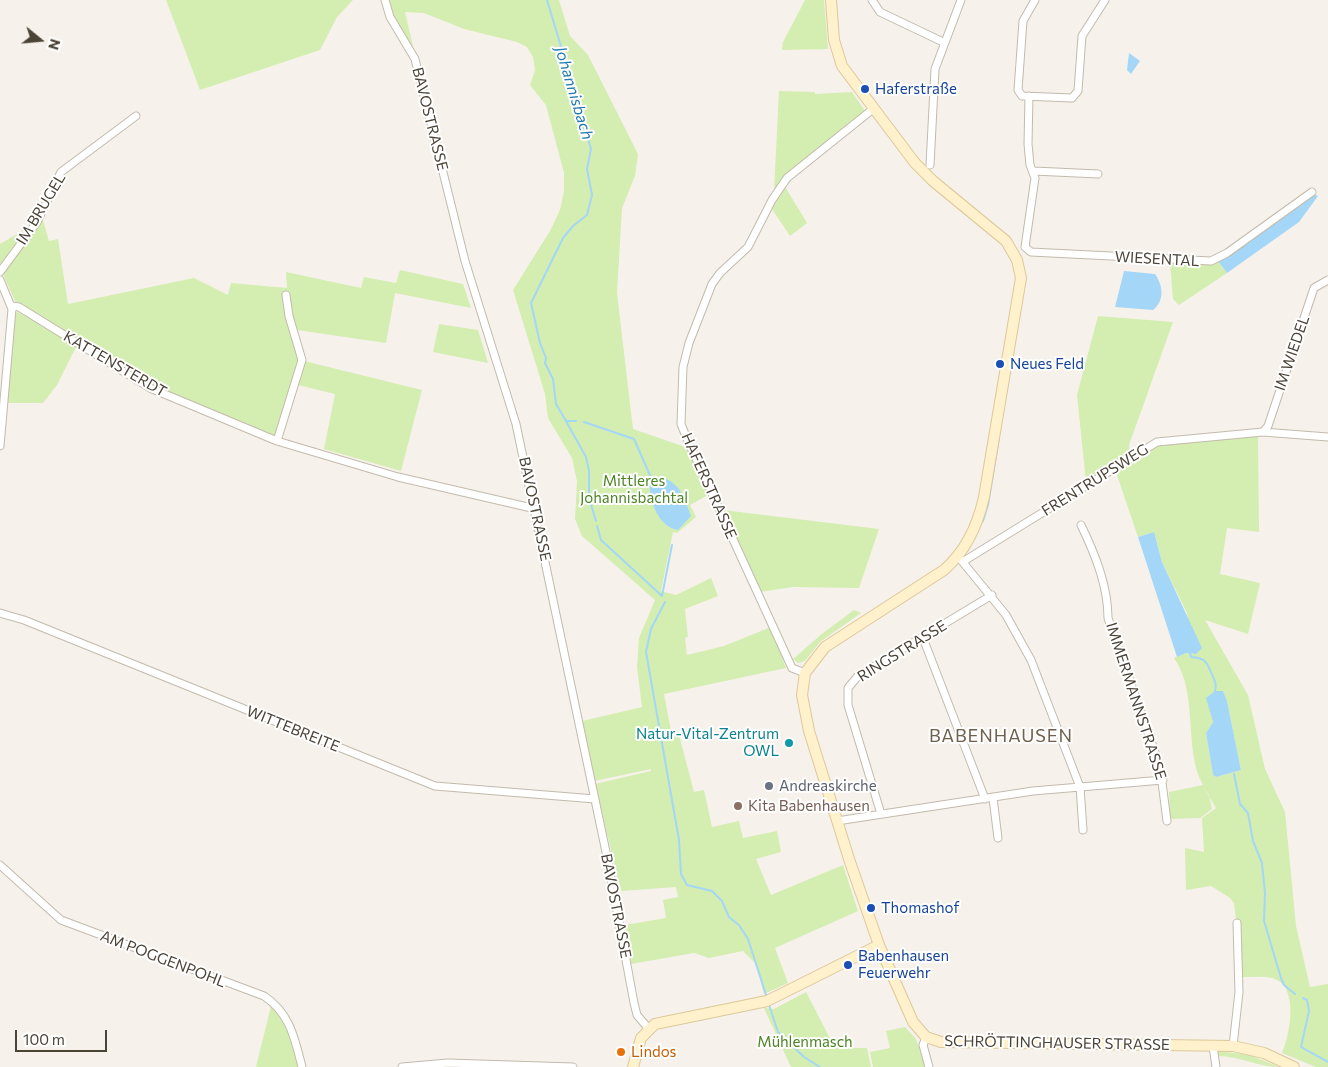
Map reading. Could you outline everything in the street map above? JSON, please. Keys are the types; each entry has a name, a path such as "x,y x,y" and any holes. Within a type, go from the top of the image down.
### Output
{"main road":[{"path":"806,673 816,656 838,637 960,559 976,524 984,497 1020,288 1020,273 1014,255 1000,235 933,181 915,163 873,109 839,58 834,40 831,0"},
{"name":"SCHRÖTTINGHAUSER STRASSE","path":"806,673 802,688 804,713 837,821 879,945 913,1022 926,1036 941,1042 954,1044 1233,1046 1264,1053 1294,1067"},
{"path":"633,1067 638,1043 648,1028 666,1020 762,1002 879,945"}],"street":[{"name":"BAVOSTRASSE","path":"385,0 390,17 412,52 417,66 455,224 514,413 536,509 595,799 634,1003 639,1019 648,1028"},
{"path":"872,0 874,7 880,12 943,42"},
{"path":"930,165 932,84 943,42 961,0"},
{"path":"1035,0 1023,21 1018,90 1022,96 1072,98 1077,94 1082,36 1105,0"},
{"path":"1014,255 1025,247 1034,171 1030,164 1028,144 1029,96"},
{"name":"HAFERSTRASSE","path":"806,673 792,668 687,439 681,424 683,367 689,343 712,284 720,273 748,247 781,186 800,166 873,109"},
{"name":"IM BRUGEL","path":"0,272 37,222 61,172 136,116"},
{"path":"1034,171 1098,174"},
{"name":"WIESENTAL","path":"1025,247 1031,252 1211,261 1227,253 1312,192"},
{"path":"0,280 12,306 0,446"},
{"name":"IM WIEDEL","path":"1263,432 1268,426 1314,288 1328,280"},
{"path":"277,441 302,360 289,316 286,295"},
{"name":"KATTENSTERDT","path":"12,306 19,307 150,388 277,441 398,477 536,509"},
{"name":"FRENTRUPSWEG","path":"960,559 1157,442 1263,432 1328,437"},
{"name":"IMMERMANNSTRASSE","path":"1081,525 1092,548 1108,596 1108,618 1163,780 1167,821"},
{"path":"960,559 992,595 1006,615 1031,660 1080,787 1083,830"},
{"name":"RINGSTRASSE","path":"881,814 848,705 848,688 858,676 992,595"},
{"name":"WITTEBREITE","path":"0,613 24,620 435,786 595,799"},
{"path":"922,638 989,798 998,838"},
{"path":"837,821 989,798 1080,787 1163,780"},
{"name":"AM POGGENPOHL","path":"0,865 61,920 264,996 281,1011 288,1023 294,1035 302,1067"},
{"path":"1233,1046 1239,992 1237,922"},
{"path":"926,1036 923,1045 929,1067"},
{"path":"1212,1046 1216,1067"},
{"path":"402,1067 448,1063 572,1067"}],"green space":[{"path":"166,0 353,0 337,17 320,50 200,90"},
{"name":"Mittleres Johannisbachtal","path":"388,0 559,0 570,36 588,55 638,154 635,176 622,208 617,293 633,429 688,448 710,494 690,505 696,517 677,533 673,532 661,591 676,595 711,578 718,596 685,609 688,637 685,638 687,655 724,646 771,627 786,668 664,694 671,731 678,731 694,792 704,790 712,827 739,821 743,838 777,831 781,852 756,859 771,895 843,865 858,911 775,948 788,983 764,994 756,964 743,951 709,958 694,953 631,964 625,925 666,918 663,900 678,897 676,887 621,891 595,784 651,771 651,769 594,781 582,721 642,707 637,667 639,638 655,600 582,536 575,519 577,481 572,458 548,418 545,394 513,290 550,231 560,210 564,191 564,173 546,105 530,85 535,70 533,57 527,47 517,42 464,29 424,13 405,12 415,55 393,15"},
{"path":"805,0 824,0 828,49 782,50 783,42"},
{"path":"779,91 815,92 815,94 852,92 865,111 774,191"},
{"path":"784,185 807,223 790,236 772,209"},
{"path":"42,217 49,241 58,239 68,304 194,278 228,295 231,283 287,288 286,272 361,288 364,277 396,283 400,270 463,284 471,308 395,293 386,343 297,330 305,356 304,361 422,390 401,471 324,449 335,394 294,384 276,436 154,386 15,301 4,277 5,270"},
{"path":"29,227 2,267 0,267 0,244"},
{"path":"1218,261 1227,273 1179,305 1173,299 1170,263 1200,265"},
{"path":"18,312 77,345 57,385 43,403 7,403 15,314"},
{"path":"1098,316 1173,322 1129,445 1130,454 1086,482 1077,395"},
{"path":"439,324 478,330 488,363 433,352"},
{"path":"1258,434 1259,532 1227,528 1220,574 1260,583 1248,634 1205,620 1248,695 1265,769 1285,812 1296,926 1310,987 1328,984 1328,1067 1316,1067 1282,1053 1290,1023 1290,1000 1281,982 1272,978 1241,977 1239,925 1236,919 1234,903 1230,898 1211,886 1186,890 1185,848 1204,852 1202,818 1216,808 1209,797 1212,809 1200,818 1170,819 1169,792 1203,785 1197,771 1194,756 1186,688 1182,672 1174,658 1186,653 1193,654 1187,613 1162,562 1154,532 1138,537 1115,469 1157,444","holes":["1223,691 1227,701 1241,770 1216,777 1213,775 1206,733 1213,722 1207,698"]},
{"path":"723,510 879,529 859,588 793,587 760,592"},
{"path":"854,610 861,613 820,642 805,661 798,663 793,659 823,633"},
{"name":"Mühlenmasch","path":"806,992 835,1048 867,1048 871,1067 791,1067 764,1008 774,1009"},
{"path":"271,1006 290,1031 299,1067 256,1067"},
{"path":"905,1027 916,1039 926,1067 873,1067 870,1052 890,1048 886,1031"},
{"path":"1218,1051 1250,1055 1279,1067 1218,1056"}],"water":[{"path":"1129,53 1140,61 1131,74 1127,70"},
{"path":"1313,194 1318,196 1299,222 1227,273 1218,261"},
{"path":"1124,271 1155,274 1160,283 1162,293 1160,302 1153,310 1115,307"},
{"path":"662,477 678,488 691,516 678,530 665,524 656,512 653,504 650,483 654,478"},
{"path":"1154,532 1162,562 1202,648 1196,654 1186,653 1177,657 1138,537"},
{"path":"1215,691 1223,691 1227,701 1241,770 1216,777 1213,775 1206,733 1213,722 1206,698"}],"waterway":[{"name":"Johannisbach","path":"547,0 574,94 584,120 583,134 588,139 591,149 587,169 592,195 587,215 573,226 563,238 531,303 540,343 546,358 545,363 553,379 556,404 566,421 576,421"},
{"path":"566,421 586,457 589,471 589,498 596,521"},
{"name":"Johannisbach","path":"584,422 634,439 653,482"},
{"path":"983,521 988,505 999,438"},
{"path":"597,526 601,540 662,596"},
{"name":"Johannisbach","path":"662,596 672,545"},
{"name":"Johannisbach","path":"665,602 651,629 646,652 679,840 681,874 687,885 712,891 722,901 729,917 739,925 748,939 767,998"},
{"path":"1190,652 1191,657 1202,659 1206,663 1215,681 1215,691"},
{"path":"1234,774 1240,804 1248,813 1253,841 1262,863 1265,893 1264,921 1281,978 1284,985 1295,994"},
{"path":"1303,998 1307,1000 1309,1011 1301,1047 1328,1062"},
{"name":"Johannisbach","path":"769,1005 778,1032 804,1057 820,1067"}],"place":[{"name":"Haferstraße","path":"865,89"},
{"name":"Neues Feld","path":"1000,364"},
{"name":"Natur-Vital-Zentrum OWL","path":"789,743"},
{"name":"Andreaskirche","path":"769,786"},
{"name":"Kita Babenhausen","path":"738,806"},
{"name":"Thomashof","path":"871,908"},
{"name":"Babenhausen Feuerwehr","path":"848,965"},
{"name":"Lindos","path":"621,1052"}],"district":[{"name":"BABENHAUSEN","path":"1001,736"}]}
